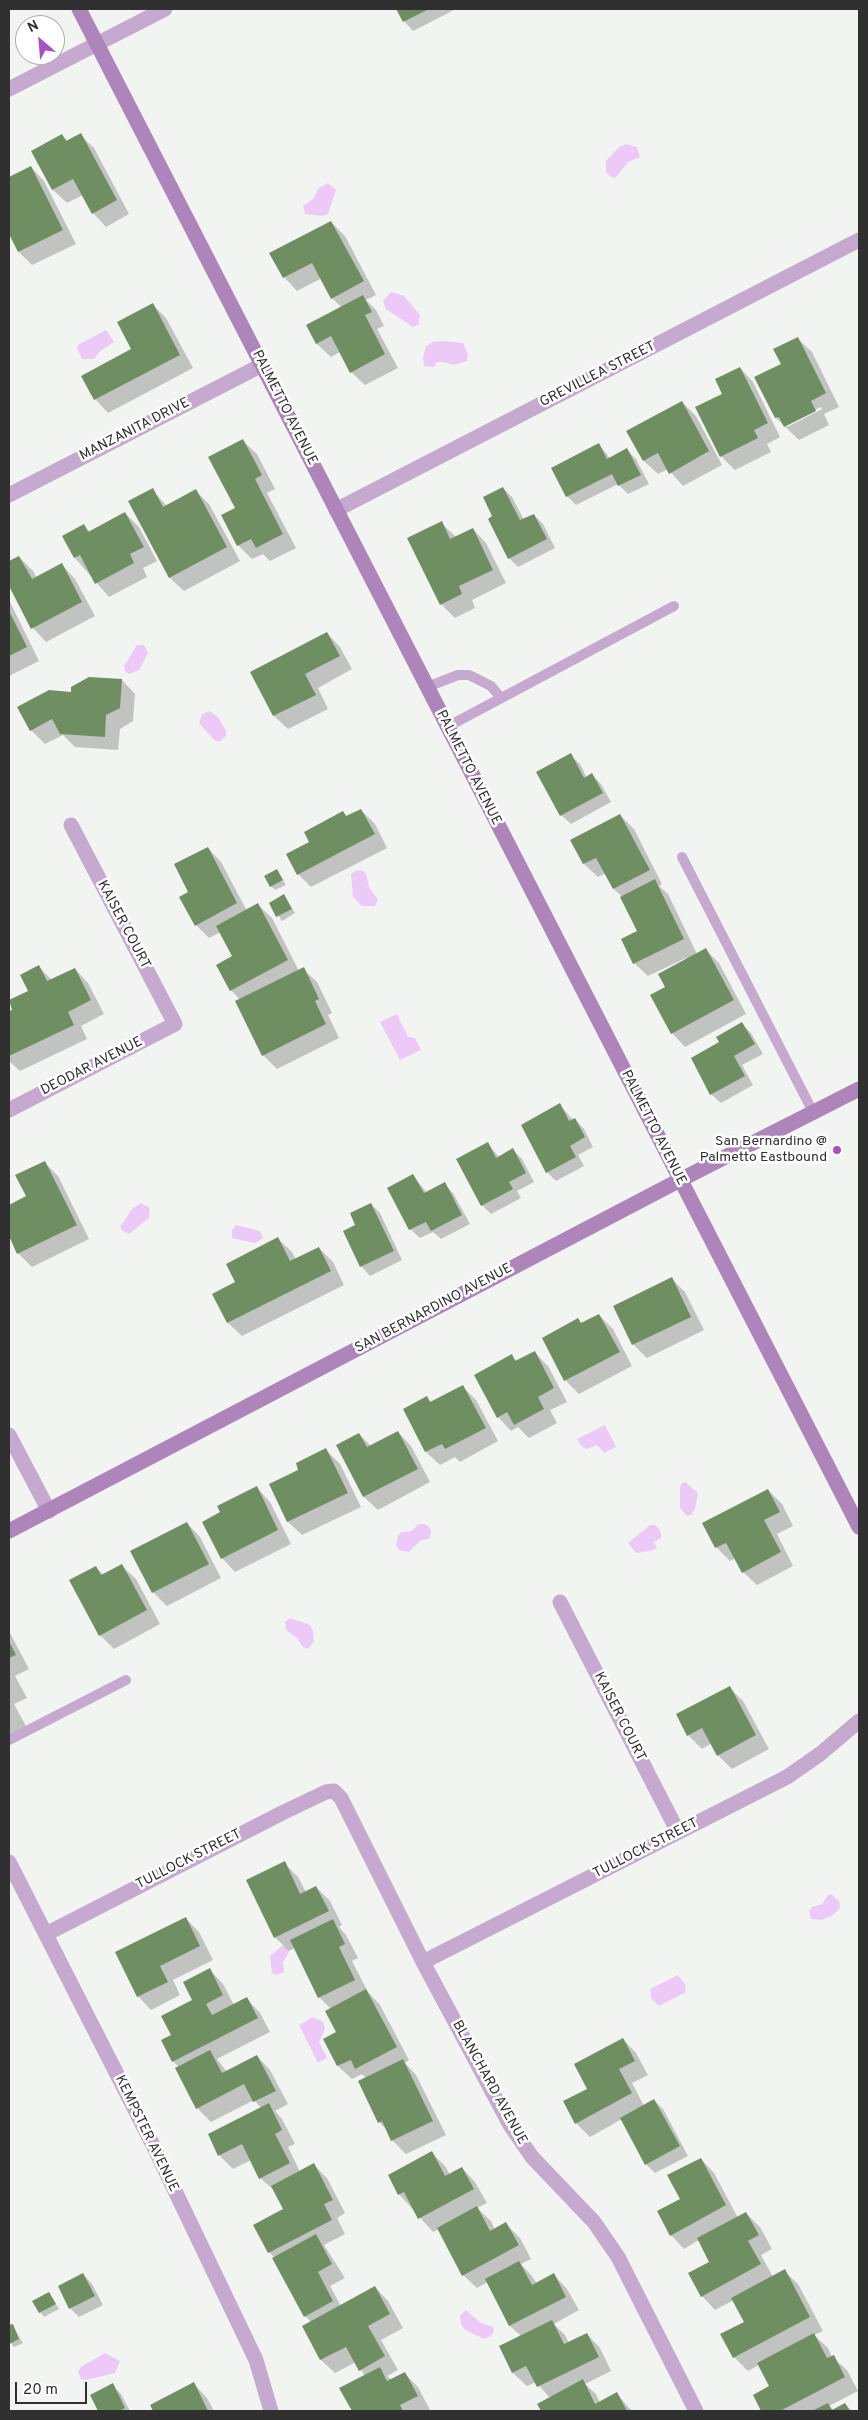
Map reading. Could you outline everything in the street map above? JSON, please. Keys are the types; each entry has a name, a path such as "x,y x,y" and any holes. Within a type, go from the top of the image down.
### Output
{"street":[{"name":"PALMETTO AVENUE","path":"78,9 859,1527"},
{"path":"9,89 165,9"},
{"name":"GREVILLEA STREET","path":"336,510 859,240"},
{"name":"MANZANITA DRIVE","path":"9,495 262,365"},
{"name":"KAISER COURT","path":"71,825 176,1024"},
{"name":"DEODAR AVENUE","path":"9,1110 176,1024"},
{"name":"SAN BERNARDINO AVENUE","path":"9,1531 680,1180 859,1089"},
{"path":"9,1434 49,1511"},
{"name":"KAISER COURT","path":"560,1602 678,1832"},
{"name":"TULLOCK STREET","path":"423,1962 787,1778 820,1754 859,1721"},
{"name":"TULLOCK STREET","path":"46,1934 282,1813 326,1792 334,1791"},
{"name":"BLANCHARD AVENUE","path":"334,1791 341,1798 423,1962 520,2142 594,2222 618,2257 696,2411"},
{"name":"KEMPSTER AVENUE","path":"9,1862 154,2147 256,2360 271,2411"}],"lane":[{"path":"447,727 674,606"},
{"path":"427,686 458,675 469,675 490,686 501,698"},
{"path":"682,856 813,1112"},
{"path":"9,1740 126,1680"}],"shaded area":[{"path":"626,144 637,147 640,157 628,162 614,178 606,172 606,161 619,147"},
{"path":"328,183 336,190 328,214 322,216 305,214 303,206 313,199 319,188"},
{"path":"391,292 404,296 420,315 419,324 413,327 386,309 383,301"},
{"path":"106,330 114,342 100,351 94,359 82,359 77,348 78,345"},
{"path":"433,342 463,343 468,354 467,361 454,365 437,362 434,367 424,366 423,358 426,346"},
{"path":"137,645 144,645 148,653 139,670 129,674 125,671 124,666"},
{"path":"209,711 218,717 226,731 226,736 219,742 214,740 199,723 202,714"},
{"path":"362,870 366,874 369,887 378,900 375,906 362,906 353,897 351,874"},
{"path":"397,1014 408,1037 415,1038 421,1050 400,1060 380,1022"},
{"path":"141,1203 150,1208 149,1218 129,1234 123,1231 120,1227 132,1209"},
{"path":"236,1225 260,1231 263,1238 255,1243 232,1238 232,1230"},
{"path":"605,1425 616,1447 604,1453 597,1445 587,1449 582,1447 577,1439"},
{"path":"685,1482 698,1493 695,1509 691,1515 687,1516 680,1508 680,1487"},
{"path":"419,1524 425,1524 429,1527 431,1532 430,1538 420,1541 409,1552 399,1550 396,1545 398,1535 402,1532 411,1531"},
{"path":"650,1525 656,1525 661,1533 661,1538 654,1542 657,1548 636,1553 628,1543"},
{"path":"290,1618 310,1625 314,1641 308,1649 303,1647 297,1638 286,1630 285,1622"},
{"path":"831,1894 839,1901 840,1908 833,1915 822,1920 811,1919 809,1911 812,1907 822,1904 828,1895"},
{"path":"283,1945 289,1950 283,1962 284,1972 276,1975 272,1973 270,1956"},
{"path":"678,1975 685,1984 686,1992 659,2006 651,1998 650,1989"},
{"path":"313,2017 323,2022 325,2029 319,2042 327,2058 318,2063 299,2025"},
{"path":"466,2310 481,2323 493,2327 494,2331 491,2336 484,2339 465,2330 461,2324 460,2316"},
{"path":"105,2353 120,2361 115,2373 86,2380 81,2379 78,2372 81,2367"}],"building":[{"path":"396,9 429,9 403,22"},
{"path":"81,133 117,200 92,214 73,179 52,190 31,151 62,134 66,141"},
{"path":"31,166 63,230 18,252 9,234 9,177"},
{"path":"331,221 364,281 331,299 312,263 283,278 269,253"},
{"path":"363,295 372,312 365,315 385,354 350,373 331,336 316,344 306,325"},
{"path":"153,303 180,355 94,400 81,376 131,349 117,322"},
{"path":"798,337 826,393 811,401 816,411 784,427 779,417 775,418 754,377 781,364 773,349"},
{"path":"740,367 768,423 754,430 758,438 720,457 695,407 722,394 715,379"},
{"path":"682,401 709,451 669,474 658,453 643,461 626,431"},
{"path":"243,439 262,475 255,479 283,534 256,548 251,539 237,546 221,515 235,508 208,457"},
{"path":"599,443 607,459 627,448 641,475 618,486 612,474 566,497 551,468"},
{"path":"503,487 520,520 534,514 547,539 508,559 488,519 492,516 483,497"},
{"path":"153,488 163,507 196,489 227,547 169,578 128,501"},
{"path":"125,512 144,547 130,554 134,563 95,584 80,555 74,558 62,536 84,524 88,532"},
{"path":"442,521 450,539 473,528 493,570 459,586 462,594 440,605 407,538"},
{"path":"19,556 32,579 62,563 82,602 31,629 9,586 9,561"},
{"path":"9,611 27,647 9,656"},
{"path":"327,632 340,656 305,674 316,695 273,716 250,672"},
{"path":"89,677 122,679 120,708 106,715 105,737 60,734 52,719 30,731 17,707 49,690 71,692 71,687"},
{"path":"571,753 584,778 592,773 603,793 560,816 536,772"},
{"path":"361,809 375,834 297,875 286,854 309,842 304,832 343,811 346,816"},
{"path":"620,814 650,870 613,889 596,858 583,864 570,840"},
{"path":"208,847 237,903 195,926 179,897 188,892 174,864"},
{"path":"277,869 283,880 270,887 264,876"},
{"path":"655,879 684,939 633,964 621,939 637,931 620,897"},
{"path":"284,894 292,909 276,917 269,903"},
{"path":"258,903 288,960 230,991 216,965 232,956 216,926"},
{"path":"706,948 734,1000 671,1034 650,995 665,987 658,974"},
{"path":"39,965 47,981 75,968 91,1000 68,1012 74,1025 9,1056 9,1011 12,1010 9,1000 28,991 20,975"},
{"path":"304,967 319,999 315,1001 326,1024 262,1056 235,1001"},
{"path":"742,1022 755,1044 734,1056 745,1076 710,1095 691,1058 719,1042 716,1037"},
{"path":"560,1103 569,1121 575,1118 585,1137 570,1146 576,1157 546,1173 521,1125"},
{"path":"488,1142 496,1158 513,1148 526,1173 509,1182 513,1189 481,1206 456,1159"},
{"path":"45,1161 77,1225 17,1254 9,1236 9,1205 26,1196 15,1175"},
{"path":"413,1174 424,1193 445,1182 462,1215 431,1231 426,1222 409,1230 387,1188"},
{"path":"371,1203 394,1251 360,1267 343,1231 355,1225 350,1213"},
{"path":"278,1237 290,1261 319,1247 331,1271 227,1323 212,1294 235,1282 226,1264"},
{"path":"672,1277 691,1317 632,1345 613,1306"},
{"path":"599,1314 620,1352 564,1381 542,1338 578,1318 581,1323"},
{"path":"535,1351 554,1388 538,1397 544,1409 514,1425 507,1412 497,1418 474,1375 512,1354 515,1361"},
{"path":"463,1385 486,1428 445,1449 442,1444 425,1452 403,1409 427,1396 430,1402"},
{"path":"398,1431 418,1469 363,1497 336,1445 359,1433 367,1447"},
{"path":"326,1448 348,1493 287,1522 269,1484 298,1470 296,1463"},
{"path":"257,1486 278,1530 221,1559 202,1522 220,1512 217,1506"},
{"path":"768,1489 780,1512 764,1520 781,1552 742,1573 726,1543 715,1548 702,1523"},
{"path":"187,1522 209,1564 152,1593 130,1551"},
{"path":"122,1564 147,1610 99,1636 69,1580 96,1566 101,1575"},
{"path":"9,1641 16,1655 9,1658"},
{"path":"730,1686 756,1735 717,1756 702,1728 687,1736 676,1714"},
{"path":"285,1861 300,1894 316,1886 329,1911 274,1938 246,1880"},
{"path":"186,1917 200,1946 160,1966 168,1982 137,1997 115,1952"},
{"path":"333,1919 345,1944 339,1947 355,1980 318,1998 290,1940"},
{"path":"210,1968 223,1995 206,2004 212,2015 247,1997 258,2018 172,2062 161,2040 171,2035 161,2016 192,2000 183,1982"},
{"path":"366,1989 397,2047 355,2069 351,2060 337,2066 323,2039 336,2032 325,2011"},
{"path":"623,2038 635,2061 619,2069 632,2093 575,2124 563,2101 587,2089 574,2064"},
{"path":"210,2050 222,2073 257,2055 276,2091 253,2102 244,2084 196,2109 175,2068"},
{"path":"403,2059 433,2121 391,2141 382,2121 378,2123 358,2081"},
{"path":"654,2099 680,2146 645,2165 620,2118"},
{"path":"269,2103 282,2130 275,2134 290,2163 259,2179 242,2144 218,2156 208,2134"},
{"path":"432,2151 445,2176 462,2167 474,2189 418,2219 404,2192 398,2195 388,2175"},
{"path":"701,2158 726,2205 670,2236 657,2211 680,2199 667,2175"},
{"path":"314,2163 333,2200 324,2204 332,2220 268,2253 253,2225 283,2209 271,2186"},
{"path":"477,2206 490,2231 506,2222 519,2245 462,2276 437,2228"},
{"path":"746,2212 759,2235 748,2241 761,2264 701,2297 688,2273 709,2262 697,2238"},
{"path":"316,2234 332,2264 318,2272 333,2301 304,2317 272,2258"},
{"path":"519,2261 532,2285 554,2273 566,2297 509,2326 485,2279"},
{"path":"785,2269 810,2317 733,2358 720,2334 744,2322 731,2298"},
{"path":"83,2273 95,2296 69,2309 58,2286"},
{"path":"375,2286 390,2314 368,2326 385,2356 359,2371 346,2347 320,2360 302,2326"},
{"path":"49,2292 56,2304 39,2313 32,2301"},
{"path":"552,2320 564,2344 587,2333 599,2357 537,2387 526,2366 512,2373 499,2346"},
{"path":"13,2324 19,2339 9,2344 9,2325"},
{"path":"814,2333 827,2358 834,2355 845,2377 780,2411 761,2411 753,2395 769,2386 757,2363"},
{"path":"380,2367 387,2381 405,2372 418,2396 400,2405 403,2411 352,2411 339,2388"},
{"path":"583,2379 595,2404 617,2392 627,2411 541,2411 537,2404"},
{"path":"194,2382 208,2411 153,2411 150,2405"},
{"path":"113,2383 125,2408 120,2411 98,2411 90,2395"},
{"path":"828,2403 832,2410 845,2403 850,2411 812,2411"}],"place":[{"name":"San Bernardino @ Palmetto Eastbound","path":"837,1150"}]}
